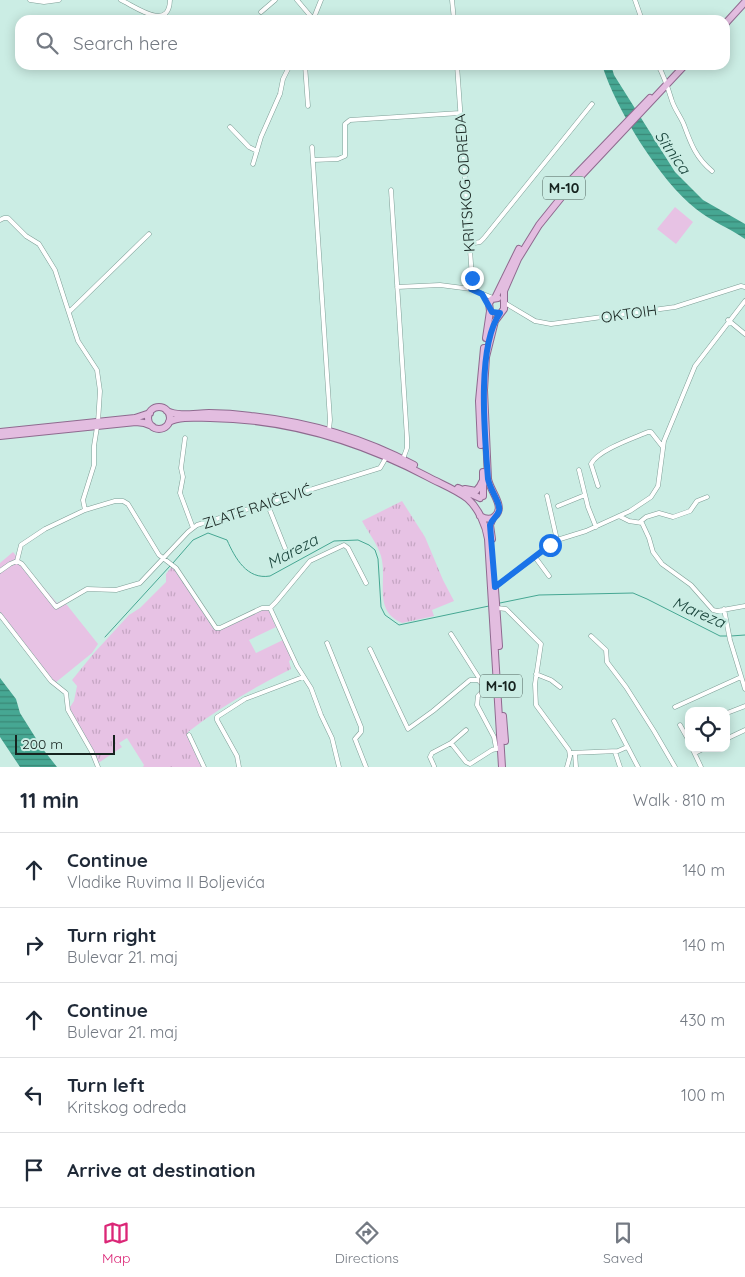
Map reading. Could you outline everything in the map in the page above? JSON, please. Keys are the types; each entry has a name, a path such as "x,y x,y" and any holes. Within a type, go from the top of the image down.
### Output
{"main road":[{"path":"730,18 745,2"},
{"name":"M-10","path":"506,767 497,608 490,525 500,508 488,479 484,390 488,344 495,321 504,309 504,291 516,264 539,225 564,194 624,128 680,70"},
{"name":"M-10","path":"502,767 498,748 497,688 488,540 485,526 478,513 476,504 481,497 483,478 480,386 482,356 490,301 494,298 514,258 541,216 563,189 624,128"},
{"path":"494,298 499,298 503,301"},
{"path":"489,308 494,313 500,313"},
{"path":"152,426 148,420 150,413 158,407 176,414 212,413 256,416 287,421 329,430 375,446 460,489 481,497 489,495 495,497"},
{"path":"0,432 136,422 160,428 168,422 170,417 167,411"},
{"path":"0,436 97,424 135,418 150,413"},
{"path":"168,422 178,419 244,419 312,431 387,456 465,497 478,513 486,519 493,518"},
{"path":"460,489 477,490 483,478"}],"street":[{"path":"30,0 44,2 59,0"},
{"path":"121,0 154,15"},
{"path":"166,15 170,0"},
{"path":"262,12 274,0"},
{"path":"297,0 309,15"},
{"path":"315,15 321,0"},
{"path":"452,0 454,15"},
{"path":"635,0 640,15"},
{"path":"253,164 261,137 280,94 283,79 288,70"},
{"path":"305,70 308,106"},
{"name":"KRITSKOG ODREDA","path":"457,70 472,280 471,289"},
{"path":"661,70 668,83 673,102 693,149 712,170"},
{"path":"469,244 480,242 484,238 592,104"},
{"path":"313,160 338,159 345,156 345,124 350,120 460,113"},
{"path":"230,127 249,147 257,151"},
{"path":"312,147 330,420 329,430"},
{"path":"391,190 407,438 407,448 403,459"},
{"path":"0,220 8,218 26,236 41,246 56,273 78,341 94,365 98,375 100,398 94,446 94,465 83,500 85,510"},
{"path":"68,312 149,234"},
{"path":"397,287 440,285 471,289 494,298"},
{"name":"OKTOIH","path":"503,301 535,321 554,324 674,307 743,286"},
{"path":"482,294 489,308"},
{"path":"495,587 557,540 596,527 630,511 651,497 656,491 660,479 662,446 695,366 728,320 745,301"},
{"name":"OKTOIH","path":"500,313 518,311"},
{"path":"728,320 745,334"},
{"path":"598,486 591,464 592,461 602,454 648,432 651,432 662,446"},
{"path":"185,438 181,468 183,477 180,493 193,528"},
{"name":"ZLATE RAIČEVIĆ","path":"17,561 22,564 56,607 87,589 116,590 140,583 193,528 225,515 380,468 387,456"},
{"path":"579,470 588,507 596,527"},
{"path":"558,506 585,495"},
{"path":"547,496 557,540"},
{"path":"640,522 646,517 659,513 673,517 682,514 691,510 696,501 707,497"},
{"path":"0,571 17,561 20,547 28,539 85,510 114,501 125,502 159,555 172,564 216,628 220,628 262,608 270,608 310,561 344,545 348,548 366,583"},
{"path":"267,503 285,548"},
{"path":"630,511 631,521"},
{"path":"619,516 644,525 653,552 662,564 691,585 711,608 717,611 745,606"},
{"path":"535,557 549,576"},
{"path":"270,608 303,676 311,688 321,716 332,738 339,767"},
{"path":"497,608 506,610 542,646 536,674 536,705 573,753 576,767"},
{"path":"724,609 730,640 745,689"},
{"path":"0,615 46,676 66,693 68,710 92,752 98,767"},
{"path":"450,634 474,670 479,681 486,688 497,688"},
{"path":"590,636 606,650 607,662 626,687 674,767"},
{"path":"327,643 361,727 361,732 355,739 366,767"},
{"path":"370,649 408,729 467,682 473,679 479,681"},
{"path":"536,674 560,686"},
{"path":"239,767 237,756 217,717 245,698 293,682 303,676"},
{"path":"675,707 741,677"},
{"path":"451,743 466,762 470,764 498,748 478,705 478,696 486,688"},
{"path":"730,712 745,706"},
{"path":"614,722 638,767"},
{"path":"680,725 685,734"},
{"path":"434,766 430,755 451,743 466,730"},
{"path":"730,737 745,730"},
{"path":"189,735 204,767"},
{"path":"573,753 615,752 627,747"},
{"path":"615,752 620,767"},
{"path":"694,752 701,767"},
{"path":"567,767 573,753"}],"green space":[{"path":"675,207 693,222 676,244 657,229"},
{"path":"402,501 425,537 454,601 432,610 434,616 402,623 387,611 384,603 383,566 380,552 362,521"},
{"path":"13,552 57,603 63,600 98,644 92,653 55,683 0,613 0,563"},
{"path":"173,565 213,628 217,630 262,609 268,609 276,627 249,640 256,653 283,640 292,659 289,661 291,669 238,698 188,732 199,754 196,756 202,767 143,767 144,765 127,738 119,743 122,747 97,764 68,710 74,701 77,686 72,680 129,615 140,608 166,582 166,574"}],"shaded area":[{"path":"604,70 612,70 675,172 703,200 745,224 745,239 696,209 668,180 640,143 617,102"},
{"path":"0,678 16,699 20,713 42,748 57,767 20,767 0,737"}],"waterway":[{"name":"Mareza","path":"173,563 193,540 208,533 227,540 243,566 255,575 262,576 270,576 334,541 358,540 375,550 378,559 381,607 385,615 399,625 489,606"},
{"name":"Mareza","path":"105,637 170,566"},
{"name":"Mareza","path":"500,603 539,595 633,593 720,636 727,636"},
{"name":"Mareza","path":"731,636 745,635"}],"route":[{"path":"472,278 471,289 482,294 483,299 492,312 500,313 495,321 488,344 484,390 488,483 500,508 490,525 495,587 550,545"}],"water label":[{"name":"Sitnica","path":"673,152"}]}
